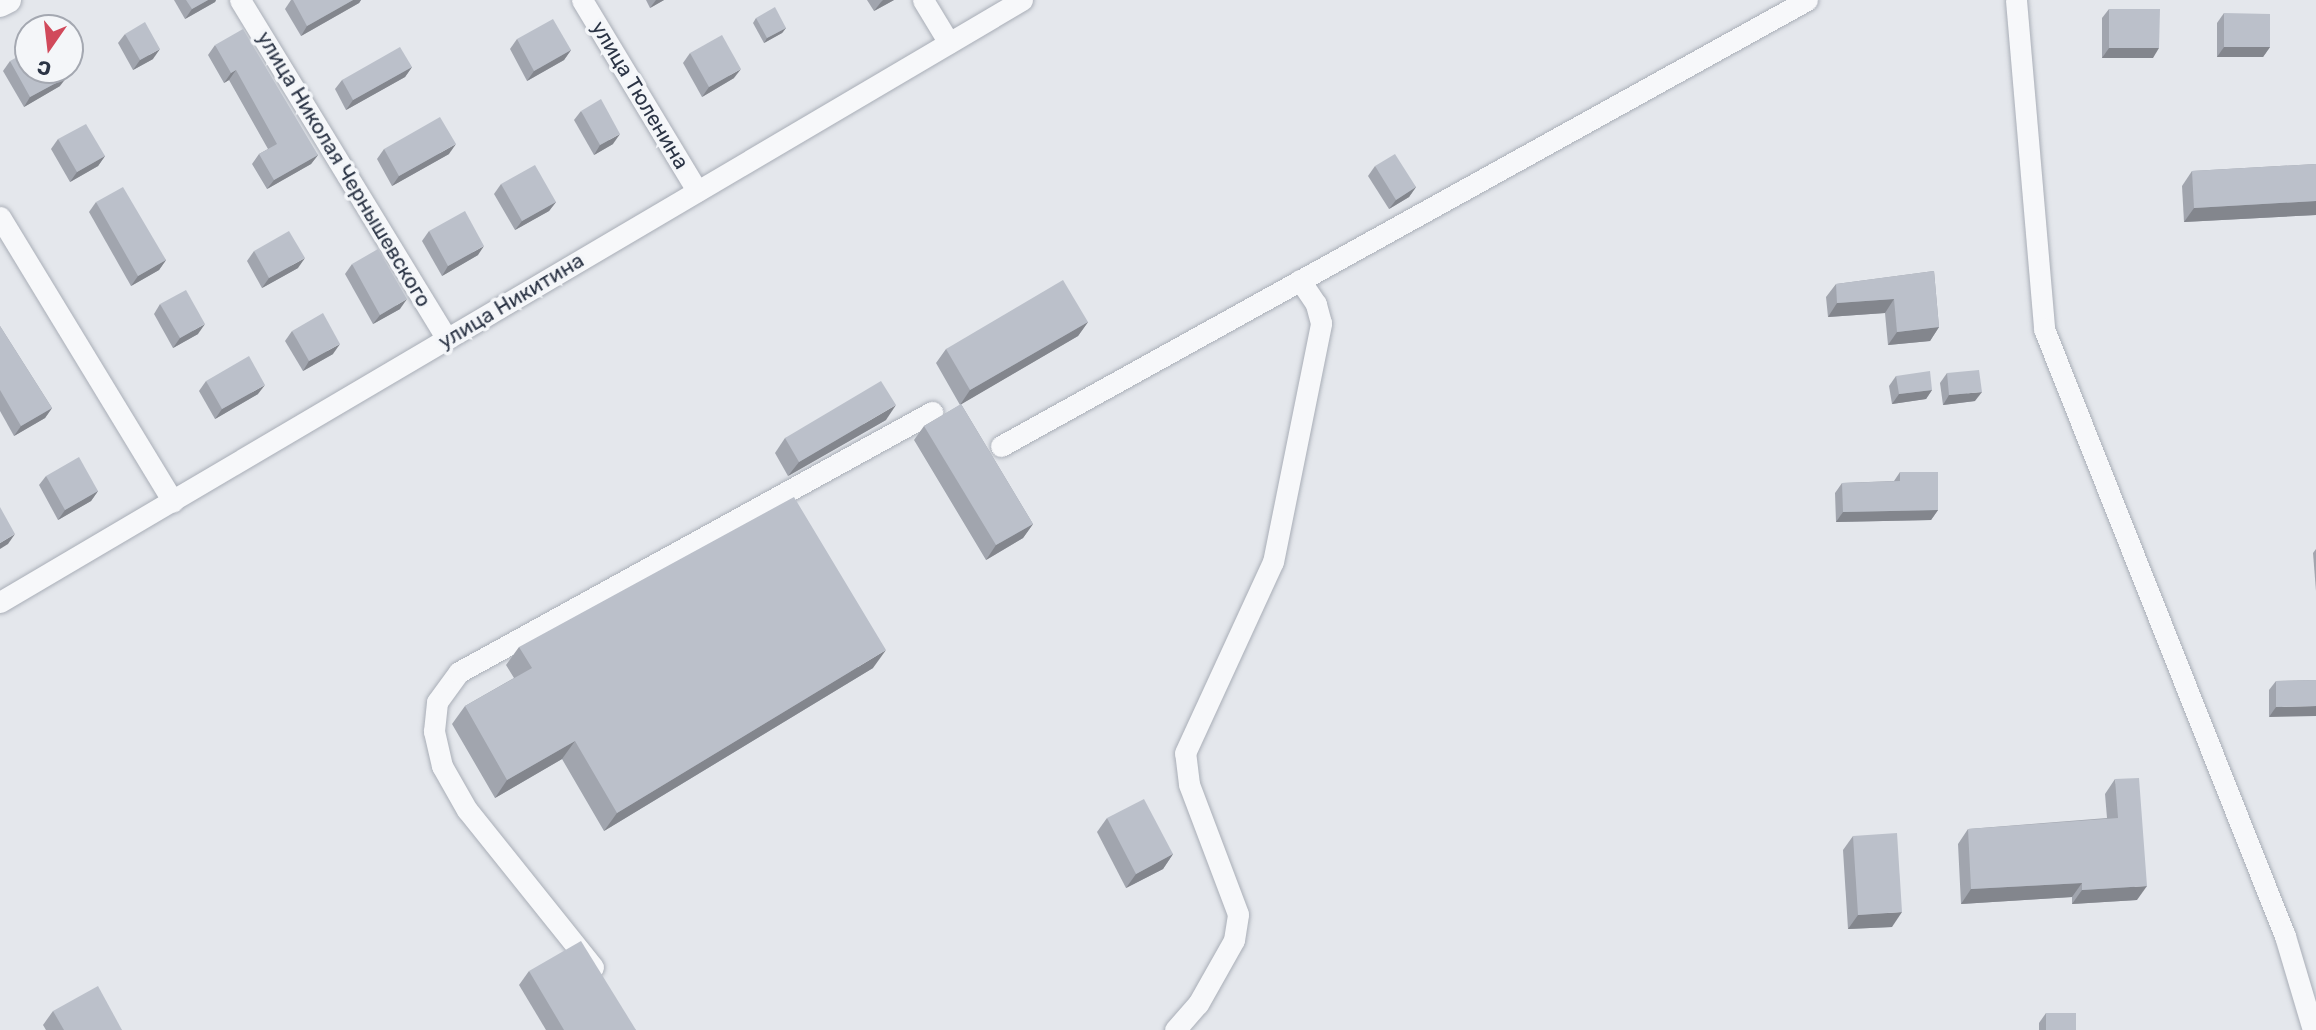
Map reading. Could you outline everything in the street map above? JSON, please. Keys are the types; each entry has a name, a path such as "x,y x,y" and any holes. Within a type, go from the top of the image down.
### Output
{"street":[{"path":"0,5 8,0"},
{"name":"улица Николая Чернышевского","path":"240,0 447,338"},
{"name":"улица Тюленина","path":"582,0 697,191"},
{"path":"923,0 949,43"},
{"name":"улица Никитина","path":"0,603 1022,0"},
{"path":"1001,446 1807,0"},
{"path":"2016,0 2044,329 2285,936 2313,1030"},
{"path":"0,217 173,501"},
{"path":"1175,1030 1198,1004 1234,940 1238,914 1189,784 1185,753 1273,562 1321,323 1316,304 1300,280"},
{"path":"607,988 580,945 467,810 442,766 434,731 437,702 460,672 932,412"}],"building":[{"path":"186,0 208,0 192,9"},
{"path":"293,0 353,0 307,26"},
{"path":"775,7 786,28 767,38 756,18"},
{"path":"2109,9 2160,9 2159,48 2109,48"},
{"path":"2224,13 2270,14 2270,47 2224,47"},
{"path":"553,19 571,50 534,71 517,39"},
{"path":"145,22 160,49 140,60 125,34"},
{"path":"243,29 318,155 274,180 259,154 277,144 236,70 231,73 215,45"},
{"path":"722,35 741,69 709,87 690,53"},
{"path":"400,47 412,67 353,100 342,80"},
{"path":"23,84 54,84 30,97"},
{"path":"601,99 620,134 600,145 581,111"},
{"path":"440,117 456,144 399,176 384,149"},
{"path":"86,124 105,156 77,172 58,139"},
{"path":"1395,154 1416,187 1396,200 1375,166"},
{"path":"2316,164 2316,201 2194,208 2192,171"},
{"path":"535,165 556,202 522,221 501,184"},
{"path":"123,187 166,260 138,276 96,202"},
{"path":"465,211 484,246 448,266 429,231"},
{"path":"289,231 305,258 269,278 254,251"},
{"path":"378,249 407,299 380,315 352,264"},
{"path":"1934,271 1939,327 1897,332 1894,299 1837,303 1836,284"},
{"path":"1063,280 1088,322 970,390 946,349"},
{"path":"186,290 205,324 180,338 160,304"},
{"path":"323,313 340,344 309,361 292,331"},
{"path":"0,326 52,408 21,426 0,390"},
{"path":"249,356 265,385 222,409 206,381"},
{"path":"1979,370 1982,392 1949,395 1947,373"},
{"path":"1930,371 1932,390 1899,394 1896,376"},
{"path":"881,381 896,405 799,462 785,438"},
{"path":"961,404 1033,524 996,545 924,426"},
{"path":"79,457 98,491 65,510 46,476"},
{"path":"1900,472 1938,472 1938,510 1843,512 1842,483 1900,481"},
{"path":"794,497 886,650 617,813 575,741 507,780 465,706 532,668 519,647"},
{"path":"0,507 15,534 0,543"},
{"path":"2316,680 2316,706 2276,707 2276,681"},
{"path":"2139,778 2147,886 2082,890 2082,883 1971,889 1968,829 2118,818 2115,779"},
{"path":"1144,799 1173,854 1136,874 1107,818"},
{"path":"1897,833 1902,912 1858,915 1853,836"},
{"path":"581,941 636,1030 564,1030 529,971"},
{"path":"98,986 122,1030 64,1030 53,1011"},
{"path":"2046,1013 2076,1013 2076,1030 2046,1030"}]}
